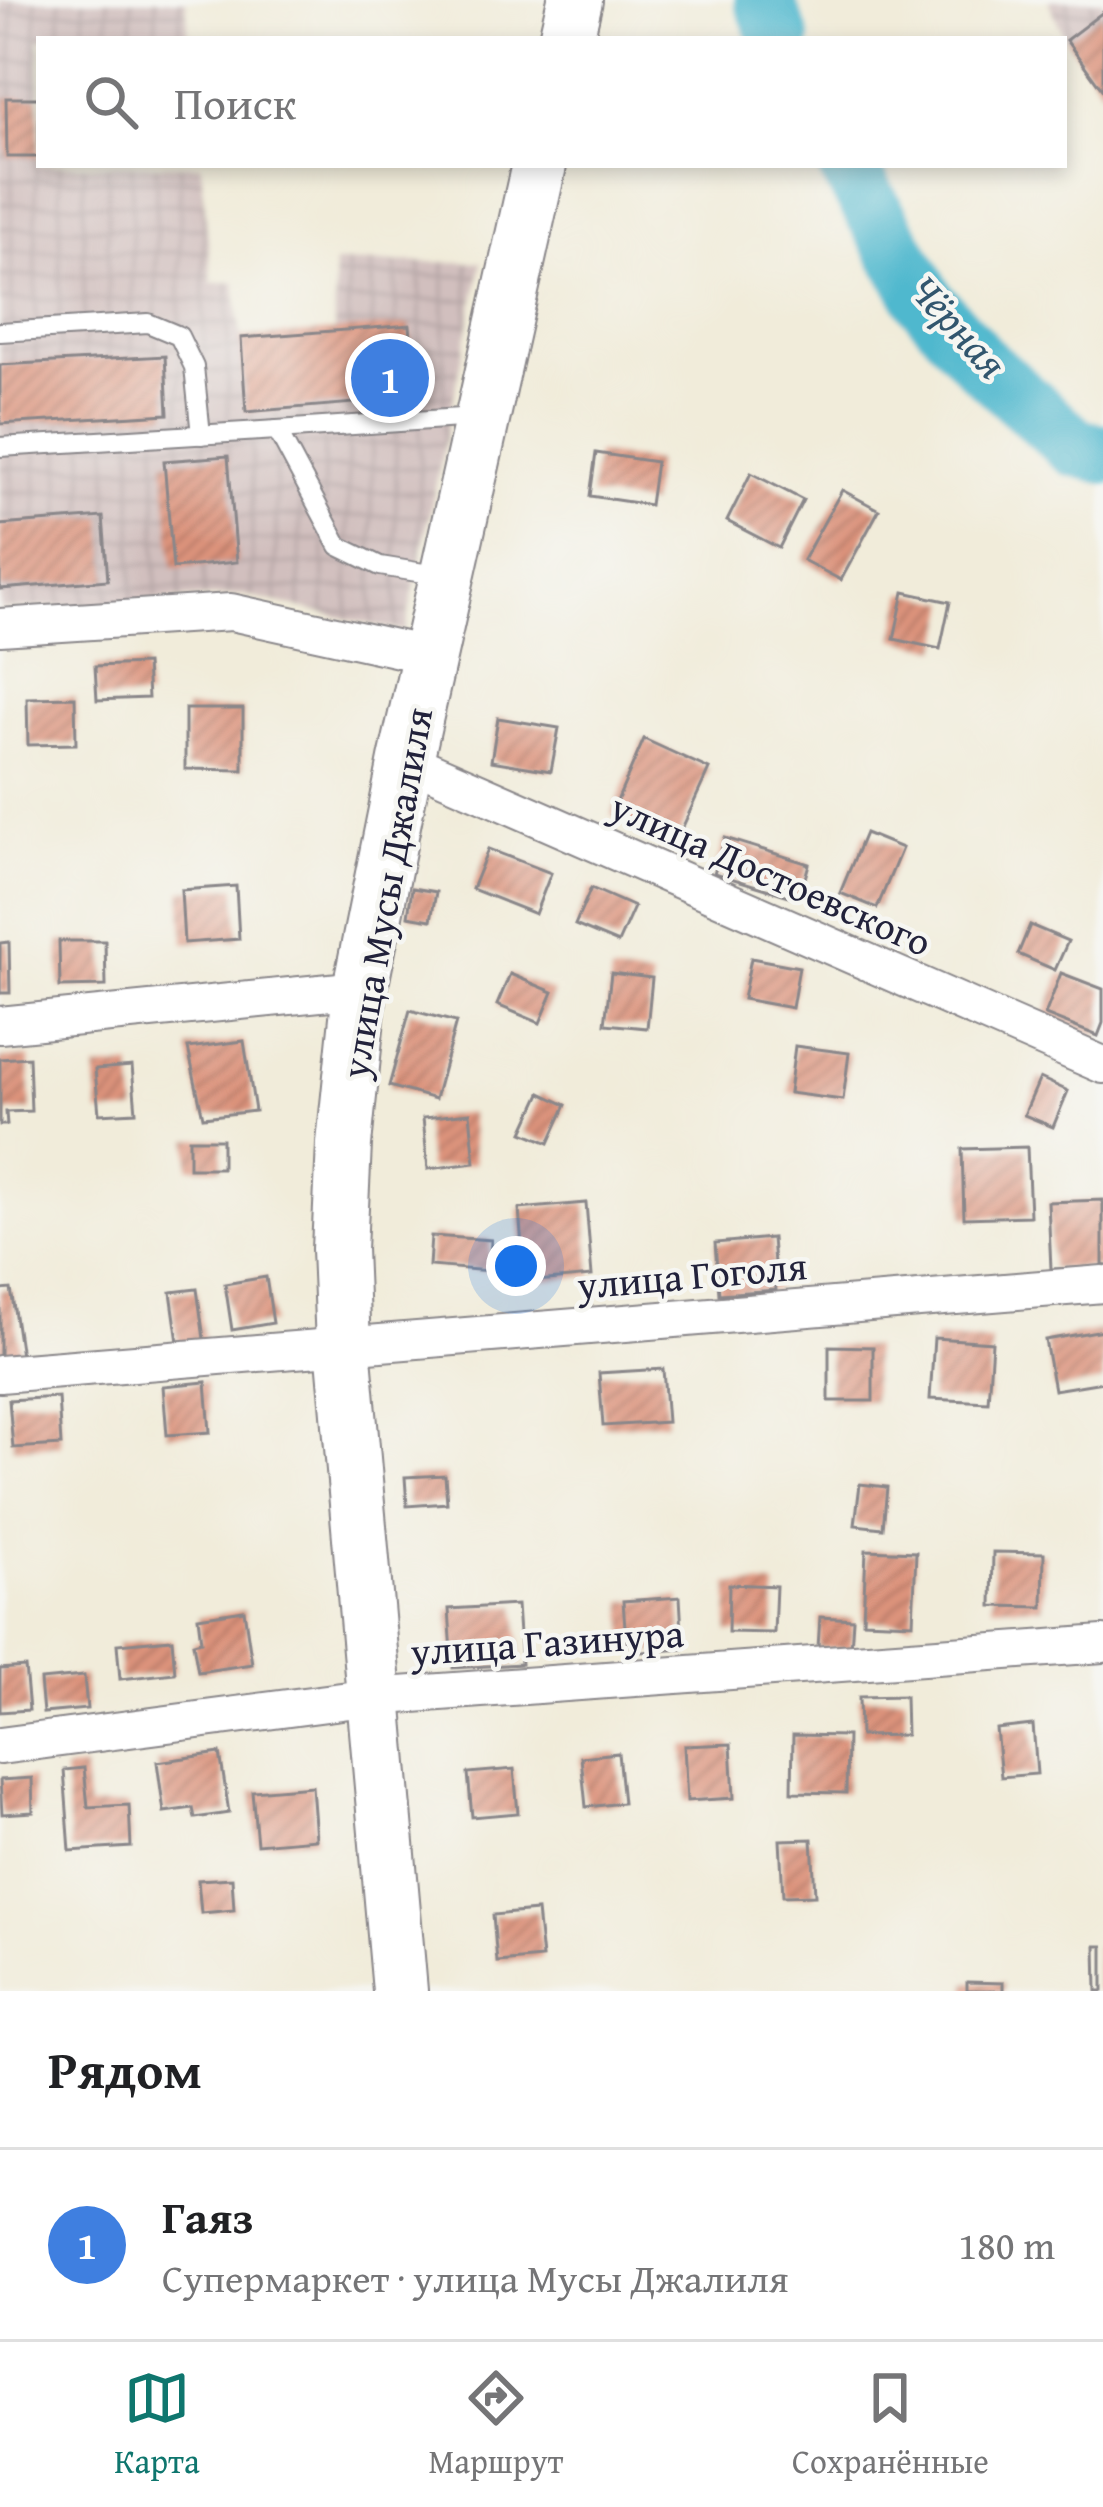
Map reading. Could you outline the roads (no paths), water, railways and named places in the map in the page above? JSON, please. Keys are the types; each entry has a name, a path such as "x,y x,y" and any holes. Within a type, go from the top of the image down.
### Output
{"main road":[{"path":"567,36 575,0"},
{"name":"улица Мусы Джалиля","path":"400,1991 343,1345 342,1186 360,989 406,760 538,168"}],"street":[{"path":"0,626 231,612 431,656"},
{"name":"улица Достоевского","path":"406,760 1103,1065"},
{"path":"0,1025 360,989"},
{"name":"улица Гоголя","path":"0,1374 1103,1284"},
{"name":"улица Газинура","path":"0,1746 372,1697 1103,1644"}],"lane":[{"path":"0,332 148,323 179,337 194,367 201,435"},
{"path":"0,447 484,417"},
{"path":"277,430 339,546 380,566 448,577"}],"waterway":[{"name":"Чёрная","path":"764,0 779,36"},
{"name":"Чёрная","path":"849,168 927,303 980,362 1075,447 1103,454"}],"place":[{"name":"Гаяз","path":"390,378"}]}
